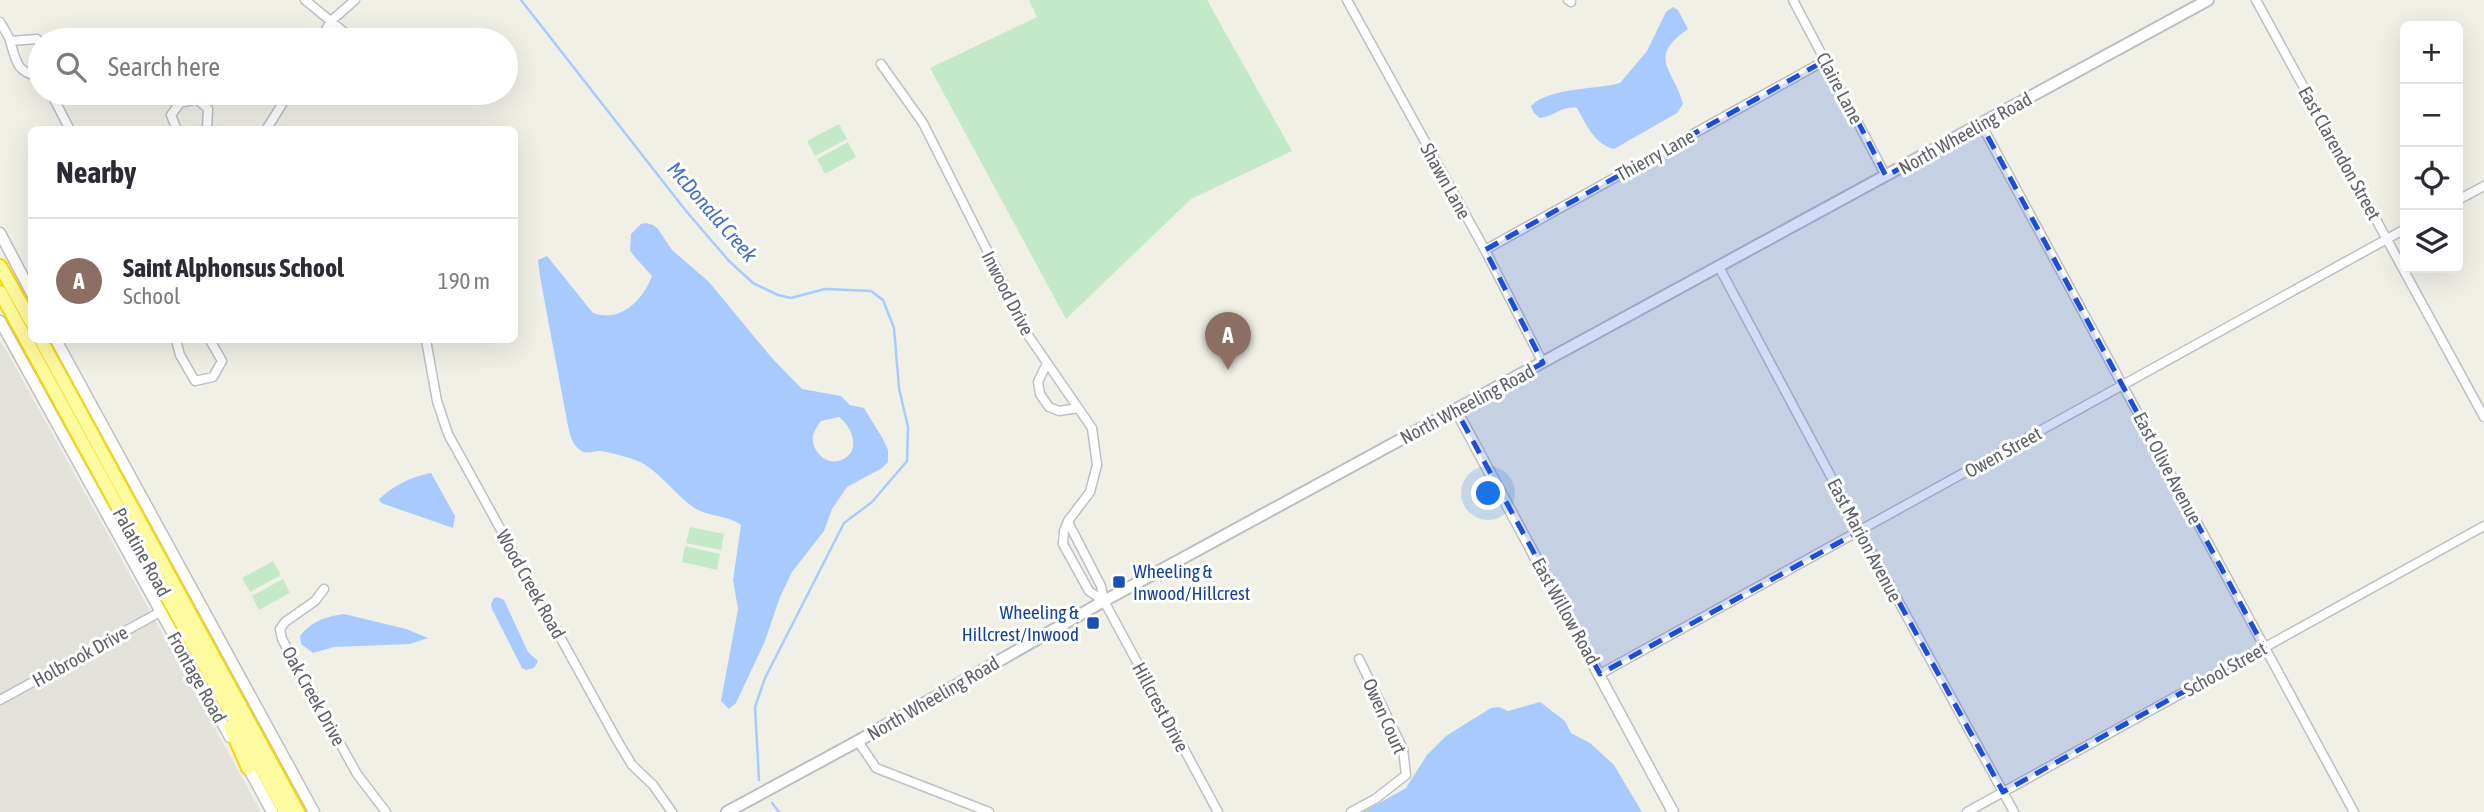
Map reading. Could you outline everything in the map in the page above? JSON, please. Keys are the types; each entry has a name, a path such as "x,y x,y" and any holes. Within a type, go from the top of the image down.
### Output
{"highway":[{"path":"0,266 28,316"},
{"name":"Palatine Road","path":"0,292 285,812"},
{"name":"Palatine Road","path":"43,343 298,812"},
{"path":"199,656 247,768"}],"main road":[{"name":"North Wheeling Road","path":"727,812 1104,601 2208,0"}],"street":[{"path":"305,0 339,28"},
{"path":"327,28 355,0"},
{"name":"Shawn Lane","path":"1347,0 1485,250 1543,363"},
{"name":"Claire Lane","path":"1793,0 1886,176"},
{"name":"East Clarendon Street","path":"2256,0 2484,417"},
{"path":"0,22 19,67 28,73"},
{"path":"10,41 28,40"},
{"name":"Thierry Lane","path":"1485,250 1826,61"},
{"name":"Inwood Drive","path":"881,64 923,123 1000,276 1021,325 1092,428 1097,465 1090,492 1064,531 1063,544 1089,591 1104,601"},
{"path":"57,105 68,126"},
{"path":"175,126 171,115 178,105"},
{"path":"204,105 208,109 206,126"},
{"path":"268,126 282,105"},
{"name":"East Olive Avenue","path":"1982,124 2354,812"},
{"path":"2463,197 2484,186"},
{"name":"Owen Street","path":"1600,674 2400,232"},
{"path":"0,233 28,283"},
{"name":"East Marion Avenue","path":"1719,267 2014,812"},
{"name":"Frontage Road","path":"0,321 272,812"},
{"name":"Frontage Road","path":"58,343 314,812"},
{"path":"177,343 180,355 195,381 214,377 222,360 212,343"},
{"name":"Wood Creek Road","path":"427,343 437,401 448,434 617,740 632,765 653,785 672,812"},
{"path":"1047,363 1038,382 1040,394 1049,407 1059,411 1078,408"},
{"name":"East Willow Road","path":"1457,410 1673,812"},
{"name":"School Street","path":"1967,812 2484,526"},
{"name":"Oak Creek Drive","path":"324,589 300,613 285,621 280,629 282,639 357,774 386,812"},
{"name":"Hillcrest Drive","path":"1104,601 1218,812"},
{"name":"Holbrook Drive","path":"0,700 160,612"},
{"name":"Owen Court","path":"1351,812 1375,799 1406,775 1404,749 1359,659"},
{"path":"858,741 876,768 989,812"}],"highlighted area":[{"path":"1826,60 1886,176 1981,124 2264,647 2003,792 1860,531 1600,674 1456,410 1543,363 1485,250"}],"shaded area":[{"path":"0,340 10,357 261,812 0,812"}],"green space":[{"path":"1029,0 1207,0 1292,151 1191,199 1066,319 930,68 1037,17"},
{"path":"839,124 847,139 815,156 807,141"},
{"path":"848,142 856,157 825,174 817,159"},
{"path":"690,527 724,534 721,550 686,543"},
{"path":"685,546 720,554 717,570 682,562"},
{"path":"273,561 281,575 250,592 242,578"},
{"path":"283,579 290,593 259,610 252,596"}],"water":[{"path":"1673,7 1678,10 1688,29 1675,39 1666,56 1666,64 1683,104 1677,113 1614,149 1596,138 1577,108 1567,108 1540,118 1534,113 1531,106 1549,95 1620,83 1647,51 1666,12"},
{"path":"641,224 653,225 658,229 672,250 709,282 771,357 802,389 841,396 850,405 864,408 888,450 888,462 882,468 847,487 832,509 824,531 792,572 765,641 736,703 729,709 721,701 738,609 733,580 741,525 696,509 641,462 600,451 585,452 575,445 568,426 540,277 538,260 547,256 593,313 613,315 622,312 637,301 652,276 630,250 631,234","holes":["839,417 852,434 853,447 850,453 838,461 823,458 814,446 814,432 821,421"]},
{"path":"431,473 455,516 453,528 381,503 379,499 403,482"},
{"path":"494,598 504,600 528,652 538,661 534,668 522,668 492,609"},
{"path":"344,614 406,629 428,638 410,644 334,647 313,653 301,644 300,636 314,623"},
{"path":"1540,702 1565,721 1571,733 1590,743 1614,765 1642,812 1363,812 1406,788 1427,755 1446,736 1491,708 1499,707 1508,711"}],"waterway":[{"name":"McDonald Creek","path":"521,0 686,211 729,261 753,283 791,298 825,289 871,291 883,300 894,328 899,388 908,427 907,461 872,502 844,523 765,678 755,707 759,780"},
{"name":"McDonald Creek","path":"772,803 779,812"}],"place":[{"name":"Saint Alphonsus School","path":"1228,370"},
{"name":"Wheeling & Inwood/Hillcrest","path":"1119,582"},
{"name":"Wheeling & Hillcrest/Inwood","path":"1093,623"}]}
